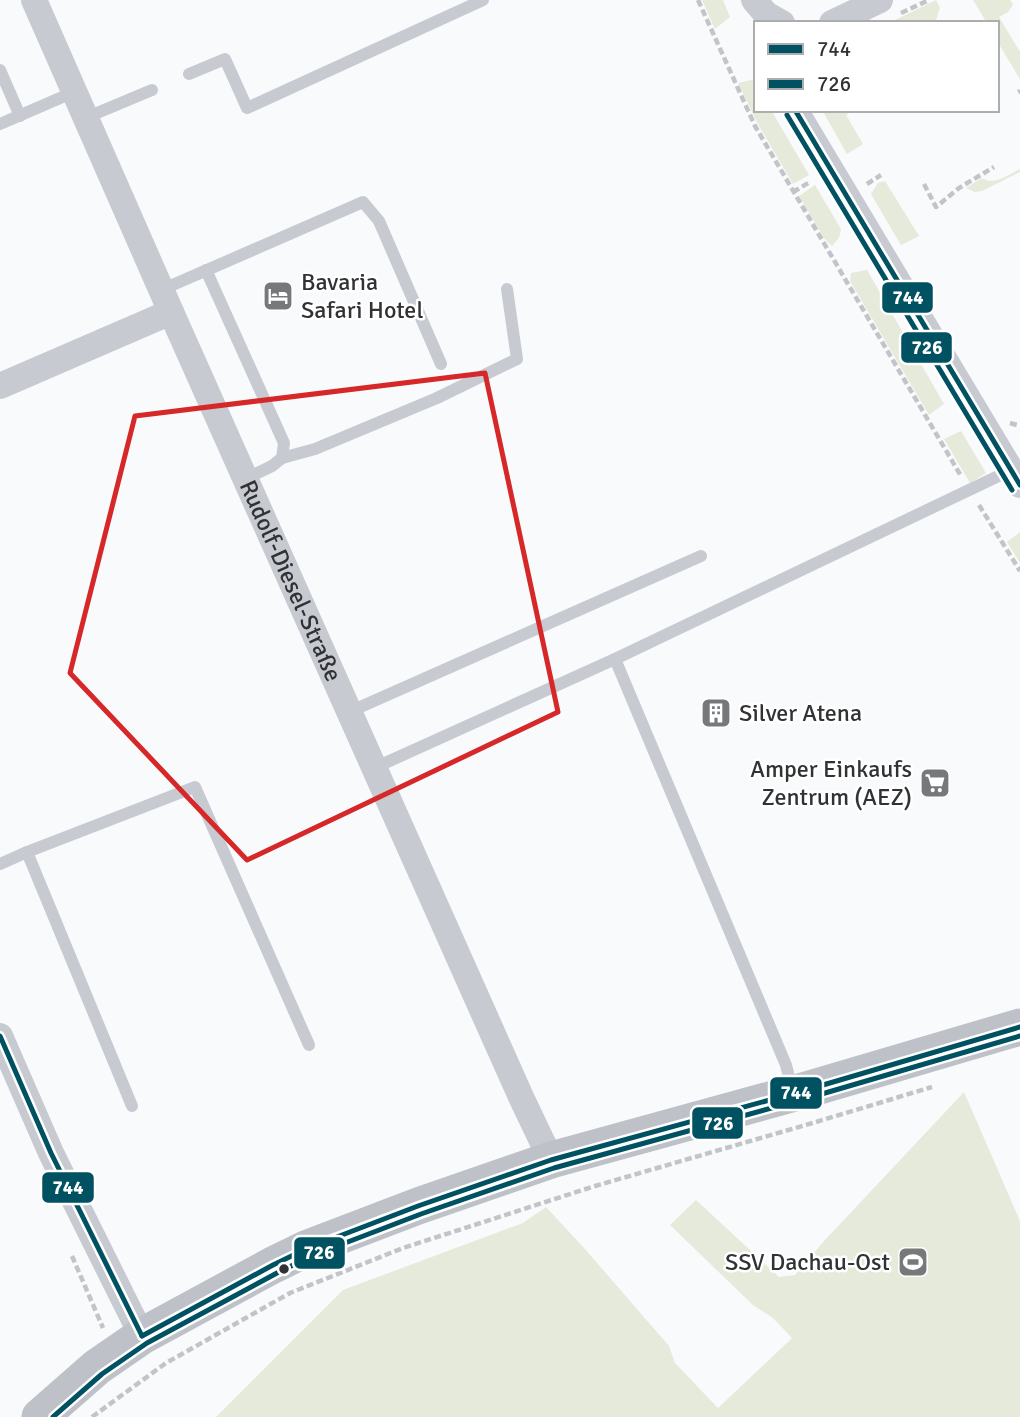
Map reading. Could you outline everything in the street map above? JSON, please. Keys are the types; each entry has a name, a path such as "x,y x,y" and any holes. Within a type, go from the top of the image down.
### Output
{"main road":[{"path":"40,1417 97,1367 142,1336 308,1248 551,1160 1020,1027"}],"street":[{"name":"Rudolf-Diesel-Straße","path":"34,0 245,479 551,1160"},
{"path":"745,0 754,22"},
{"path":"754,0 766,14 778,21"},
{"path":"840,21 886,9"},
{"path":"796,112 1013,465"},
{"path":"0,386 166,301"},
{"path":"0,1036 51,1153 142,1336"}],"lane":[{"path":"189,74 225,59 247,108 483,0"},
{"path":"0,70 20,116"},
{"path":"85,118 152,90"},
{"path":"0,124 74,92"},
{"path":"166,301 206,271 363,202 379,221 441,364"},
{"path":"206,271 284,443 282,458"},
{"path":"245,479 282,458 315,449 437,398 517,359 507,289"},
{"path":"374,768 615,659 970,490 1013,465"},
{"path":"349,712 701,556"},
{"path":"615,659 786,1065 793,1093"},
{"path":"0,864 195,787 309,1045"},
{"path":"26,852 132,1106"}],"path":[{"path":"698,0 755,126 1020,571"},
{"path":"886,9 929,0"},
{"path":"924,184 936,206 959,188 994,167"},
{"path":"862,186 881,175"},
{"path":"92,1417 166,1363 290,1293 403,1248 595,1186 943,1083"},
{"path":"67,1246 104,1329"}],"highlighted area":[{"path":"485,373 558,712 247,860 70,673 135,416"}],"green space":[{"path":"702,0 723,0 730,17 715,29"},
{"path":"936,0 940,8 936,21 893,21"},
{"path":"973,0 1010,0 1013,5 999,17 1020,52 1020,79 999,44 999,21 986,21"},
{"path":"754,81 754,112 772,112 809,175 793,184 759,126 738,83"},
{"path":"823,112 847,112 846,115 863,144 847,154"},
{"path":"1020,169 1020,172 982,191 975,192 966,188 982,178 996,180"},
{"path":"885,181 919,236 901,245 871,194 878,183"},
{"path":"815,185 841,229 839,238 832,246 824,238 799,196"},
{"path":"867,270 944,404 929,415 850,281 851,273"},
{"path":"961,431 986,473 970,483 944,439"},
{"path":"1020,532 1020,563 1007,542"},
{"name":"SSV Dachau-Ost","path":"964,1092 1020,1221 1020,1417 216,1417 343,1290 523,1223 546,1207 669,1346 675,1363 718,1408 792,1338 773,1318 753,1305 670,1225 696,1200 779,1277 795,1275"}],"transit line":[{"name":"744","path":"796,112 1020,485"},
{"name":"726","path":"787,115 1012,490"},
{"name":"744","path":"142,1336 308,1248 418,1206 551,1160 806,1090 1020,1027"},
{"name":"744","path":"0,1036 51,1153 142,1336"},
{"name":"726","path":"53,1417 102,1374 147,1343 311,1256 554,1168 1020,1036"}],"place":[{"name":"Bavaria Safari Hotel","path":"278,296"},
{"name":"Silver Atena","path":"716,713"},
{"name":"Amper Einkaufs Zentrum (AEZ)","path":"935,783"},
{"name":"SSV Dachau-Ost","path":"913,1262"}]}
